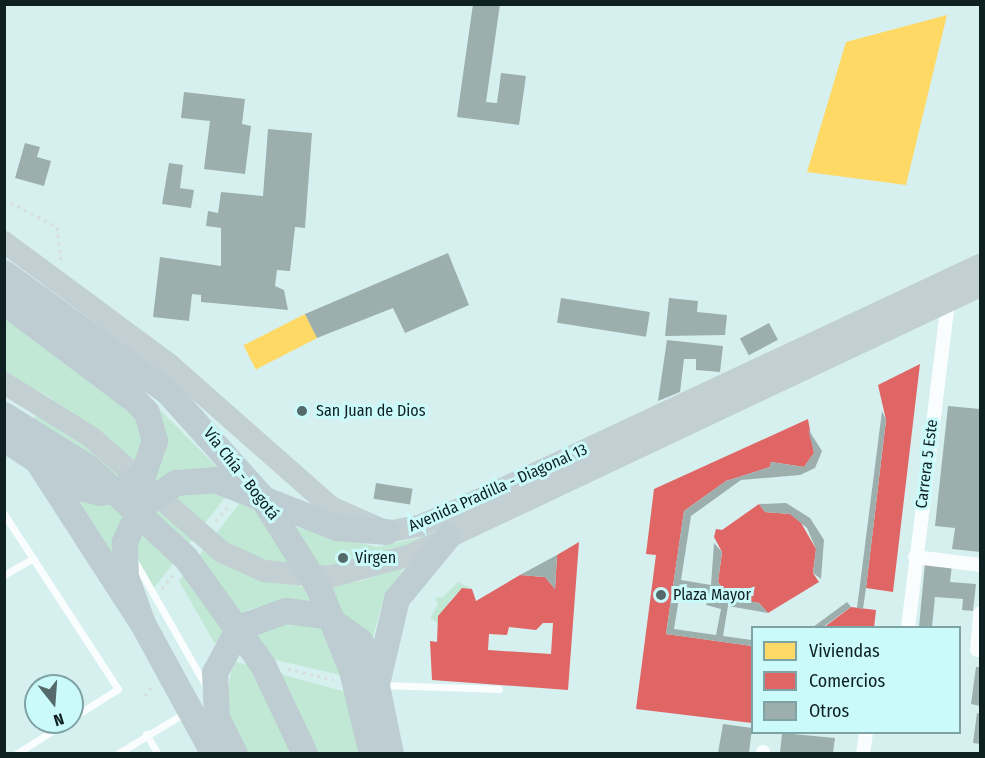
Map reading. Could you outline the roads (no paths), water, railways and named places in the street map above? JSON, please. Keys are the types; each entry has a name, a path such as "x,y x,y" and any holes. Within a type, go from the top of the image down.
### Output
{"highway":[{"name":"Vía Chía - Bogotá","path":"4,273 131,363 201,424 299,554 352,671 372,753"},
{"path":"4,302 123,389 153,426 149,466 123,489 90,492 40,465 4,439"},
{"path":"4,415 89,468 186,558 263,665 305,753"},
{"path":"40,465 143,624 214,753"},
{"path":"143,624 126,577 124,542 149,499 176,483 203,478 227,483 337,528 387,532"},
{"path":"377,686 397,599 448,537"},
{"path":"235,753 217,718 214,685 223,652 250,624 286,610 325,616 342,625 360,641 377,686 390,753"}],"main road":[{"name":"Avenida Pradilla - Diagonal 13","path":"4,242 170,364 331,507 387,532 419,526 459,509 981,265"},
{"name":"Avenida Pradilla - Diagonal 13","path":"4,383 91,437 205,541 240,561 292,576 371,570 448,537 981,286"}],"street":[{"name":"Carrera 5 Este","path":"908,626 948,301"},
{"path":"915,557 981,565"},
{"path":"977,650 981,613"},
{"path":"863,753 866,734"}],"lane":[{"path":"4,514 118,689 84,710"},
{"path":"124,542 205,685 217,718"},
{"path":"4,575 33,558"},
{"path":"377,686 499,689"},
{"path":"117,753 189,710"},
{"path":"16,753 47,734"},
{"path":"146,734 158,753"}],"place":[{"name":"San Juan de Dios","path":"302,411"},
{"name":"Virgen","path":"343,558"},
{"name":"Plaza Mayor","path":"661,595"}]}
